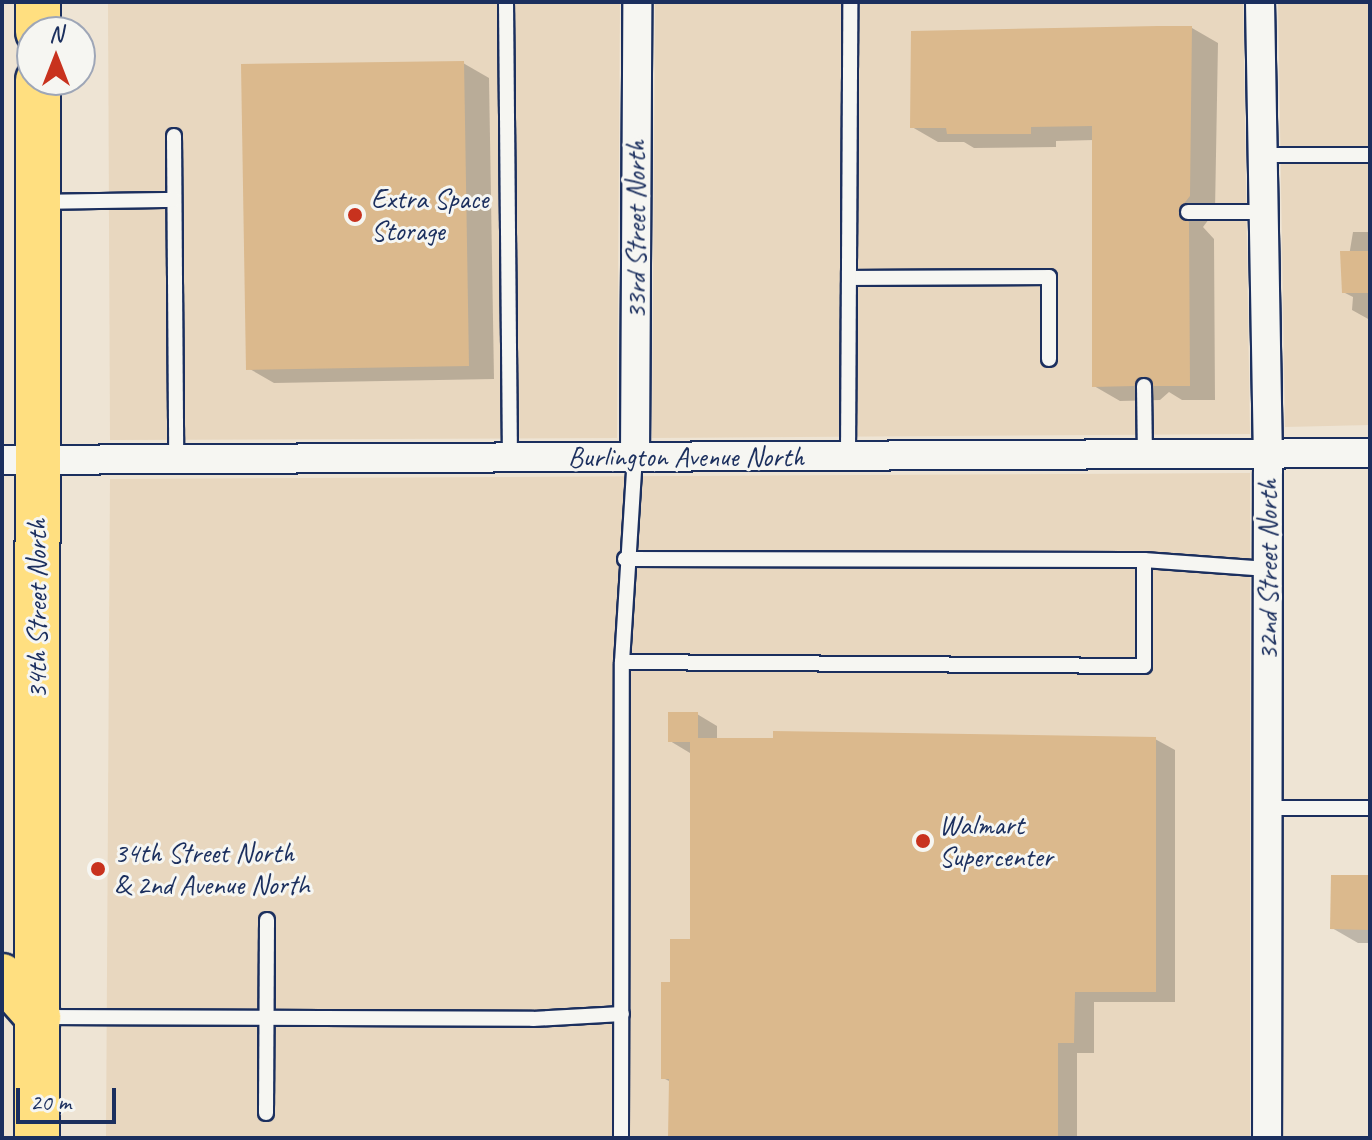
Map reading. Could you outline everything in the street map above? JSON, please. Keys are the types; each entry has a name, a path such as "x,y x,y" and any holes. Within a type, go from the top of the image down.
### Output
{"highway":[{"name":"34th Street North","path":"37,1138 38,1017 19,460 37,202 38,96"},
{"path":"2,976 38,1017"}],"street":[{"name":"33rd Street North","path":"635,457 637,2"},
{"name":"32nd Street North","path":"1260,2 1268,453 1267,1138"},
{"name":"Burlington Avenue North","path":"19,460 1370,453"}],"lane":[{"path":"506,2 510,458"},
{"path":"848,456 850,2"},
{"path":"174,136 176,460"},
{"path":"1262,155 1370,155"},
{"path":"37,202 174,200"},
{"path":"1188,212 1263,212"},
{"path":"849,278 1049,277 1049,359"},
{"path":"1144,386 1145,454"},
{"path":"621,1138 622,662 625,559 635,457"},
{"path":"625,559 1144,560 1268,569"},
{"path":"622,662 1144,666 1144,560"},
{"path":"1268,808 1370,808"},
{"path":"266,1113 267,920"},
{"path":"38,1017 533,1019 622,1014"}],"shaded area":[{"path":"108,2 620,2 617,438 110,440"},
{"path":"655,2 1243,2 1250,434 652,438"},
{"path":"1278,2 1370,2 1370,425 1285,427"},
{"path":"1250,473 1250,1138 106,1138 110,479"}],"building":[{"path":"1192,26 1190,196 1178,211 1189,222 1190,386 1154,386 1145,376 1134,386 1092,387 1092,126 1031,127 1031,134 947,134 946,128 910,128 911,31"},
{"name":"Extra Space Storage","path":"464,61 469,366 246,370 241,64"},
{"path":"1340,251 1370,251 1370,293 1342,293"},
{"name":"Walmart Supercenter","path":"668,712 698,712 698,738 773,738 773,731 1156,737 1156,992 1075,992 1074,1043 1058,1043 1058,1138 668,1138 669,1079 661,1079 661,982 670,982 670,939 690,939 690,742 668,742"},
{"path":"1331,875 1370,875 1370,930 1330,929"}],"place":[{"name":"Extra Space Storage","path":"355,215"},
{"name":"Walmart Supercenter","path":"923,841"},
{"name":"34th Street North & 2nd Avenue North","path":"98,869"}]}
